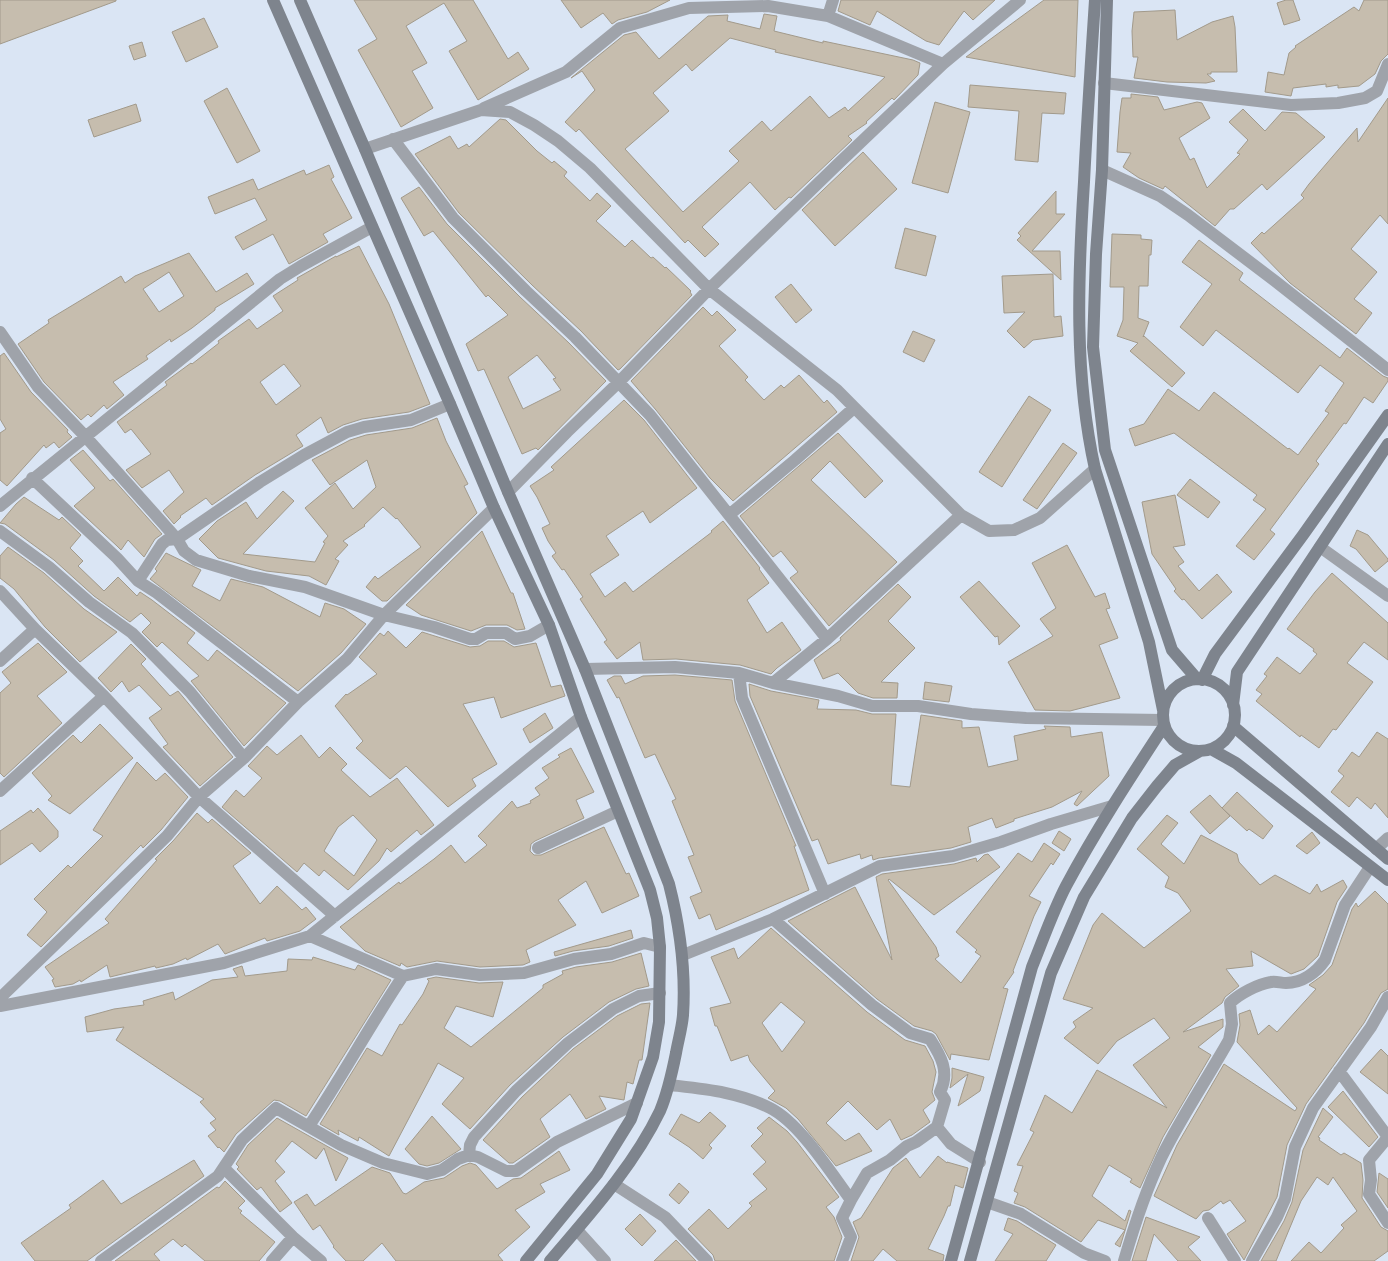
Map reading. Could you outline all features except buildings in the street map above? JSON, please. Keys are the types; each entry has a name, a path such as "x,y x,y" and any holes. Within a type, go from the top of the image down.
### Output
{"main road":[{"path":"273,0 494,508 549,625 581,717 650,890 657,918 660,947 659,1022 653,1057 631,1119 597,1174 526,1261"},
{"path":"300,0 585,669 669,884 678,919 683,955 683,1016 670,1085 659,1112 636,1152 614,1184 550,1261"},
{"path":"1095,0 1079,259 1079,350 1088,441 1149,642 1168,734 1182,747 1191,750 1206,750 1236,762 1388,880"},
{"path":"1107,0 1102,170 1096,254 1093,347 1105,450 1172,650 1200,680"},
{"path":"1200,680 1214,654 1303,535 1388,415"},
{"path":"1233,705 1237,672 1388,444"},
{"path":"951,1261 980,1162 1032,967 1066,887 1164,718 1167,698 1185,682 1200,680 1216,684 1231,698 1235,716 1233,726 1224,740 1175,765 1132,818 1084,898 1051,973 970,1261"},
{"path":"1233,726 1388,859"}],"street":[{"path":"828,16 833,0"},
{"path":"508,492 574,425 620,382 708,289 943,64 1017,1"},
{"path":"365,149 481,110 566,72 620,28 689,8 768,6 828,16 943,64"},
{"path":"1104,83 1291,104 1338,103 1382,93 1388,64"},
{"path":"481,110 510,112 558,141 590,168 708,289 837,390 962,515 989,531 1014,530 1040,518 1095,469"},
{"path":"393,140 453,218 620,382 669,437 827,639"},
{"path":"1102,170 1160,196 1188,215 1388,370"},
{"path":"0,506 32,478 280,279 372,227"},
{"path":"0,332 38,387 85,436 177,539 184,551 196,560 249,576 305,587 384,615 434,627 470,639 476,639 486,633 506,633 515,639 530,636 549,625"},
{"path":"138,581 162,544 168,540 177,539 260,482 304,455 348,432 364,427 411,420 450,404"},
{"path":"728,514 795,460 854,408"},
{"path":"32,478 117,558 138,581 298,702"},
{"path":"0,998 167,836 199,797 244,758 298,702 347,659 384,615 494,508"},
{"path":"773,683 827,639 962,515"},
{"path":"0,530 49,567 89,602 132,633 190,692 244,758"},
{"path":"1320,547 1388,596"},
{"path":"0,591 104,696 199,797 335,916"},
{"path":"0,661 35,628"},
{"path":"585,669 675,667 739,673 773,683 838,696 872,706 918,706 971,714 1026,718 1164,718"},
{"path":"739,673 742,698 825,894"},
{"path":"0,791 104,696"},
{"path":"0,1006 224,963 310,936 581,717"},
{"path":"683,955 773,919 880,866 953,856 1112,806"},
{"path":"538,848 618,811"},
{"path":"1376,849 1388,838"},
{"path":"1124,1261 1150,1184 1163,1155 1229,1040 1232,1024 1230,1003 1237,996 1265,983 1273,981 1286,983 1302,980 1312,975 1325,960 1345,905 1370,867"},
{"path":"773,919 872,1006 910,1033 930,1039 939,1054 944,1070 944,1084 940,1092 945,1100 937,1127 907,1146 890,1160 867,1173 851,1200 842,1218 851,1236 842,1261"},
{"path":"310,936 402,976 436,969 480,975 524,973 574,959 611,954 644,943 660,947"},
{"path":"309,1126 338,1083 402,976"},
{"path":"470,1155 470,1145 474,1137 516,1091 568,1043 613,1009 639,996 660,993"},
{"path":"1252,1261 1285,1199 1294,1147 1313,1108 1370,1027 1388,997"},
{"path":"1340,1071 1388,1137 1369,1160 1369,1194 1388,1223"},
{"path":"670,1085 722,1091 772,1108 794,1126 851,1200"},
{"path":"101,1261 218,1176 242,1140 276,1108 341,1145 383,1163 427,1174 442,1170 470,1155 506,1171 516,1171 557,1142 637,1103"},
{"path":"937,1127 951,1144 980,1162"},
{"path":"224,1168 292,1237 321,1261"},
{"path":"614,1184 665,1217 707,1261"},
{"path":"987,1202 1021,1214 1078,1250 1105,1261"},
{"path":"1208,1218 1235,1261"},
{"path":"577,1230 606,1261"},
{"path":"272,1261 292,1237"}]}
